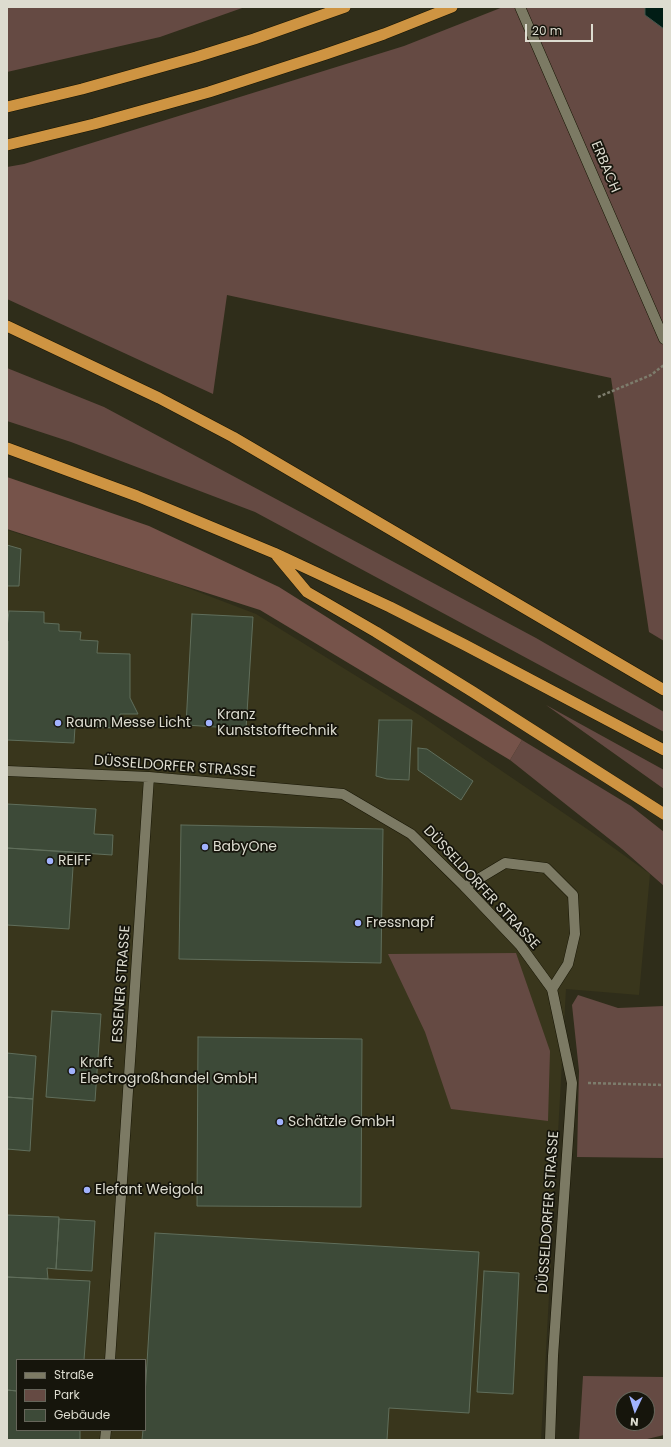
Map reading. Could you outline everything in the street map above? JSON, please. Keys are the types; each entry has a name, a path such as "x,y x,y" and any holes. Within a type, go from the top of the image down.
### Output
{"highway":[{"path":"7,107 82,89 189,59 254,39 345,7"},
{"path":"7,145 94,124 217,89 384,34 452,7"},
{"path":"7,326 159,398 233,437 664,690"},
{"path":"7,448 137,496 274,553 465,644 664,750"},
{"path":"274,553 307,592 376,632 664,814"}],"street":[{"name":"ERBACH","path":"520,7 664,339"},
{"name":"DÜSSELDORFER STRASSE","path":"7,771 149,777 343,794 411,834 465,887 520,945 552,989 572,1083 553,1356 550,1440"},
{"name":"ESSENER STRASSE","path":"110,1359 149,777"},
{"path":"465,887 505,863 546,868 573,895 575,934 568,964 552,989"}],"path":[{"path":"598,397 651,375 664,365"},
{"path":"572,1083 664,1085"}],"shaded area":[{"path":"645,7 664,7 664,29 645,15"},
{"path":"7,477 149,526 279,587 522,740 510,760 260,610 7,529"},
{"path":"7,530 175,583 256,614 421,716 593,833 650,874 639,995 566,989 541,1440 7,1440"}],"green space":[{"path":"7,7 245,7 160,37 7,72"},
{"path":"503,7 664,7 664,641 649,632 611,378 227,295 213,394 7,299 7,167 24,164 404,46"},
{"path":"7,368 104,407 536,638 664,712 664,732 255,512 71,442 7,421"},
{"path":"546,705 664,770 664,789"},
{"path":"522,740 631,806 664,832 664,886 622,849 510,760"},
{"path":"516,953 550,1051 548,1121 451,1109 425,1032 388,954"},
{"path":"578,995 618,1008 664,1006 664,1158 577,1157 579,1071 572,1005"},
{"path":"583,1376 664,1377 664,1435 643,1440 579,1440"}],"building":[{"path":"7,545 21,549 19,586 7,586"},
{"path":"9,611 44,612 44,623 59,624 59,631 81,632 80,640 98,641 97,653 130,654 130,698 138,714 120,714 120,728 75,727 74,743 7,740 7,628"},
{"path":"192,614 253,617 246,729 186,725"},
{"path":"379,720 412,720 409,780 387,779 376,776"},
{"path":"418,748 427,749 473,781 461,800 418,770"},
{"path":"7,804 96,809 94,834 113,835 112,855 7,848"},
{"path":"181,825 383,829 381,963 179,959"},
{"path":"7,848 74,852 69,929 7,925"},
{"path":"52,1011 101,1014 95,1101 46,1097"},
{"name":"Schätzle GmbH","path":"198,1037 362,1039 361,1207 197,1206"},
{"path":"7,1053 36,1056 33,1099 7,1097"},
{"path":"7,1097 33,1099 30,1151 7,1149"},
{"path":"7,1215 59,1217 56,1269 47,1268 48,1279 7,1277"},
{"path":"59,1219 95,1221 92,1271 56,1269"},
{"path":"155,1233 479,1252 469,1413 389,1408 387,1440 142,1440 143,1431 146,1431 146,1379"},
{"path":"484,1271 519,1273 513,1394 477,1392"},
{"path":"7,1277 90,1281 84,1359 16,1359 16,1391 7,1390"},
{"path":"7,1390 16,1391 16,1431 80,1431 80,1440 7,1440"}],"place":[{"name":"Raum Messe Licht","path":"58,723"},
{"name":"Kranz Kunststofftechnik","path":"209,723"},
{"name":"BabyOne","path":"205,847"},
{"name":"REIFF","path":"50,861"},
{"name":"Fressnapf","path":"358,923"},
{"name":"Kraft Electrogroßhandel GmbH","path":"72,1071"},
{"name":"Schätzle GmbH","path":"280,1122"},
{"name":"Elefant Weigola","path":"87,1190"}]}
